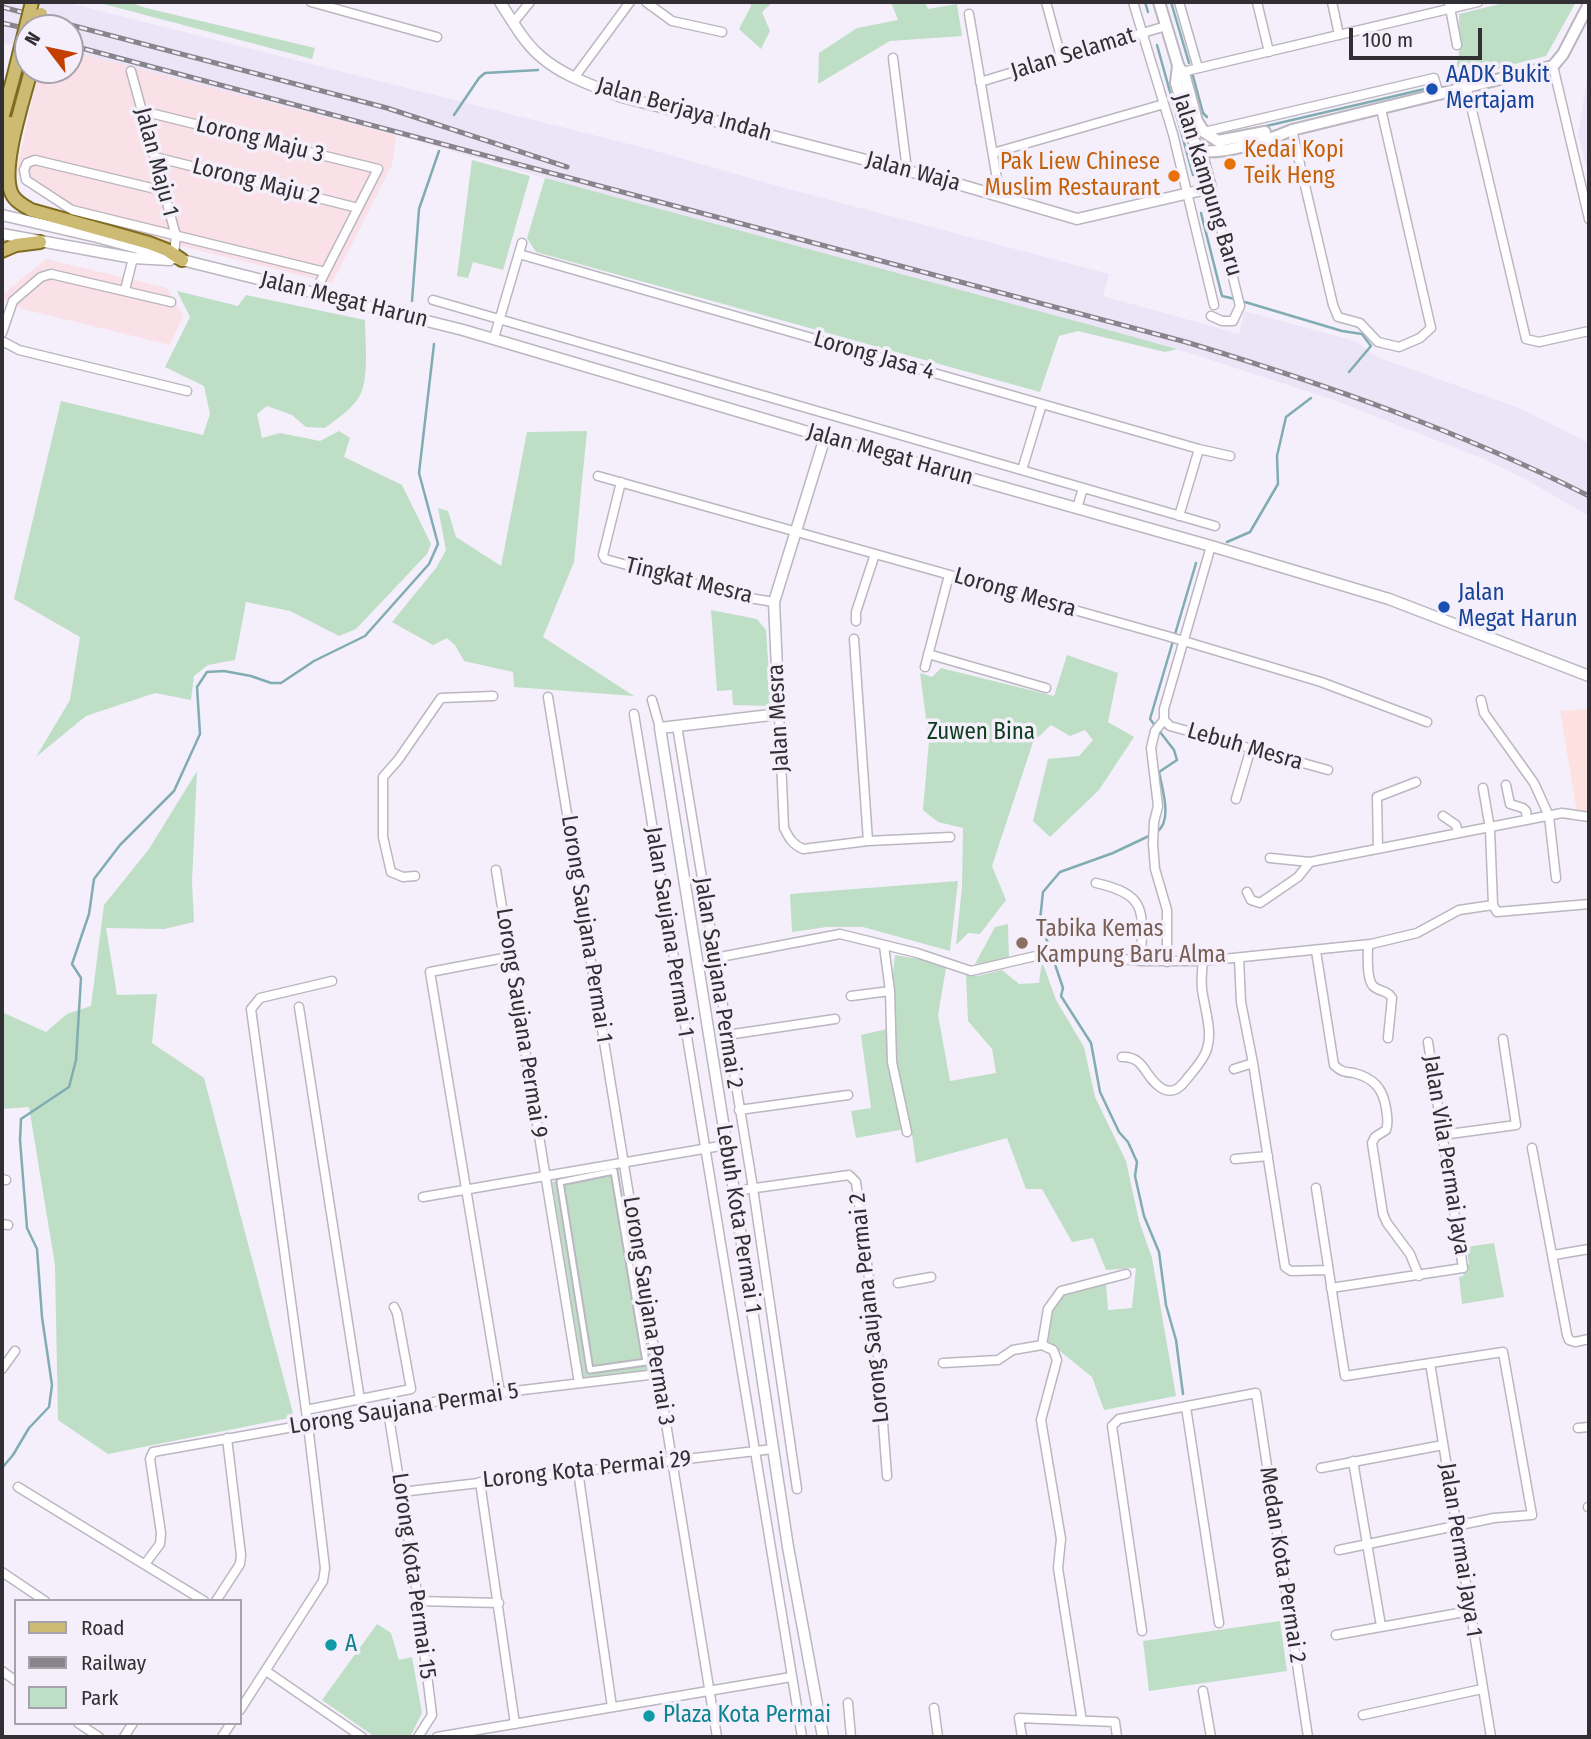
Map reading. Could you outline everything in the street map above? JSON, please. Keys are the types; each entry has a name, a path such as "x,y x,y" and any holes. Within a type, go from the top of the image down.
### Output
{"main road":[{"path":"2,119 32,2"},
{"name":"Jalan Kampung Baru","path":"1159,2 1197,121 1204,132 1218,141 1276,130 1292,130"},
{"path":"1201,151 1227,149 1292,130 1553,66 1563,54 1589,4"},
{"name":"Jalan Kampung Baru","path":"1180,70 1176,83 1193,140 1201,151"},
{"path":"2,150 21,84"},
{"path":"28,84 8,167 12,195 20,204 31,210 149,243 178,257"},
{"path":"2,251 16,245 40,242"}],"street":[{"path":"311,2 437,37"},
{"path":"355,13 359,2"},
{"name":"Jalan Berjaya Indah","path":"500,2 538,55 574,78 622,97 817,148"},
{"path":"513,23 530,2"},
{"path":"574,78 629,2"},
{"path":"646,2 672,21 722,32"},
{"path":"1046,2 1061,57"},
{"path":"1133,2 1188,192 1214,305"},
{"name":"Jalan Kampung Baru","path":"1180,2 1198,68"},
{"path":"1257,2 1269,52"},
{"path":"1332,2 1339,35"},
{"path":"1180,70 1269,52 1450,5 1478,2"},
{"path":"1450,5 1457,46"},
{"path":"969,14 993,153 997,195"},
{"name":"Jalan Selamat","path":"980,82 1166,26"},
{"path":"893,58 907,170"},
{"path":"1553,66 1589,219"},
{"name":"Jalan Maju 1","path":"131,71 176,236 178,257"},
{"path":"1204,132 1434,78 1438,95"},
{"path":"1466,89 1527,339 1539,342 1589,331"},
{"path":"993,153 1164,104"},
{"path":"1292,130 1338,317 1360,323 1378,342 1399,346 1420,338 1431,328 1381,109"},
{"name":"Lorong Maju 3","path":"142,111 378,169 358,208"},
{"name":"Jalan Waja","path":"817,148 907,170 1077,219 1211,188"},
{"name":"Jalan Kampung Baru","path":"1201,151 1240,306 1233,321 1222,321 1211,316"},
{"name":"Lorong Maju 2","path":"155,157 358,208"},
{"name":"Jalan Megat Harun","path":"164,191 35,160 27,163 24,170 26,180 72,210 325,272"},
{"path":"315,292 358,208"},
{"name":"Jalan Megat Harun","path":"2,215 494,338 825,437 1389,599 1589,676"},
{"name":"Jalan Megat Harun","path":"2,234 133,258 178,257"},
{"path":"494,338 522,243"},
{"name":"Lorong Jasa 4","path":"519,254 1230,456"},
{"path":"125,290 133,258"},
{"path":"2,333 13,301 41,277 51,274 171,302"},
{"name":"Jalan Megat Harun","path":"433,300 1215,526"},
{"path":"2,341 19,350 187,391"},
{"path":"1022,470 1042,404"},
{"name":"Jalan Mesra","path":"825,437 774,602 784,828 789,839 803,849 868,841 950,837"},
{"path":"1179,516 1199,449"},
{"name":"Lorong Mesra","path":"598,476 1167,636 1321,682 1427,722"},
{"name":"Tingkat Mesra","path":"621,482 603,555 605,559 743,597 774,602"},
{"path":"1077,508 1083,488"},
{"path":"1167,962 1167,910 1155,870 1153,839 1158,806 1151,748 1164,709 1180,640 1210,546"},
{"path":"856,621 856,612 875,554"},
{"path":"925,667 948,575"},
{"path":"854,639 868,841"},
{"path":"928,654 1046,688"},
{"path":"415,876 402,877 391,872 383,837 383,777 441,698 493,696"},
{"name":"Lorong Saujana Permai 1","path":"548,697 624,1162"},
{"name":"Lebuh Kota Permai 1","path":"652,700 660,728 788,1547 824,1737"},
{"path":"1480,700 1484,713 1534,783 1549,816 1556,878"},
{"path":"660,728 779,714"},
{"name":"Jalan Saujana Permai 1","path":"634,715 706,1149"},
{"name":"Jalan Saujana Permai 2","path":"677,726 753,1188 797,1489"},
{"name":"Lebuh Mesra","path":"1159,726 1170,726 1328,770"},
{"path":"1236,799 1251,748"},
{"path":"1378,849 1377,797 1416,782"},
{"path":"1506,785 1510,804 1523,808 1527,820"},
{"path":"1483,788 1490,829 1493,905 1497,912 1589,904"},
{"path":"1270,858 1310,863 1562,813 1589,817"},
{"path":"1443,816 1456,825 1458,832"},
{"path":"1247,892 1251,900 1260,903 1298,877 1310,863"},
{"name":"Lorong Saujana Permai 9","path":"496,870 579,1383"},
{"path":"1096,883 1128,893 1137,904 1142,919 1141,961"},
{"path":"715,958 840,934 917,953 971,971 1053,952 1141,961 1203,961 1368,945 1417,933 1459,910 1493,905"},
{"path":"1368,945 1370,979 1373,985 1390,993 1392,998 1388,1038"},
{"path":"884,946 890,991 892,1062 907,1132"},
{"path":"1316,951 1334,1065 1341,1072 1364,1077 1384,1094 1387,1130 1375,1137 1372,1143 1384,1214 1387,1223 1410,1254 1419,1276 1331,1288"},
{"path":"500,1393 429,972 509,957"},
{"path":"1239,958 1241,1002 1285,1266 1291,1271 1328,1270"},
{"path":"1122,1057 1133,1056 1152,1080 1164,1089 1172,1091 1181,1087 1207,1051 1209,1040 1201,985 1203,961"},
{"path":"242,1707 323,1581 325,1568 251,1009 260,998 332,981"},
{"path":"851,996 890,991"},
{"path":"299,1007 360,1399"},
{"path":"727,1035 835,1019"},
{"path":"1442,1135 1516,1125 1503,1039"},
{"name":"Jalan Vila Permai Jaya","path":"1419,1276 1464,1268 1428,1042"},
{"path":"1234,1069 1253,1063"},
{"path":"739,1111 848,1095"},
{"path":"424,1197 726,1145"},
{"path":"1532,1147 1569,1340 1574,1342 1589,1339"},
{"name":"Lebuh Kota Permai 1","path":"706,1149 802,1737"},
{"path":"1235,1158 1268,1156"},
{"name":"Lorong Saujana Permai 3","path":"624,1162 717,1737"},
{"path":"614,1171 646,1362 590,1370 560,1182 614,1171"},
{"name":"Lorong Saujana Permai 2","path":"734,1191 849,1175 856,1182 876,1330 887,1476"},
{"path":"1316,1188 1345,1376 1503,1352 1531,1515 1494,1518 1339,1550"},
{"path":"1553,1255 1589,1249"},
{"path":"1041,1345 1048,1309 1061,1291 1126,1274"},
{"path":"898,1283 931,1277"},
{"path":"306,1410 411,1390 394,1307"},
{"path":"943,1363 998,1360 1013,1350 1041,1345 1053,1350 1057,1360 1041,1420 1061,1539 1058,1568 1082,1721"},
{"path":"2,1369 16,1351"},
{"name":"Jalan Permai Jaya 1","path":"1430,1363 1492,1737"},
{"name":"Lorong Saujana Permai 5","path":"145,1564 160,1544 161,1533 150,1459 153,1452 388,1410 657,1374"},
{"name":"Medan Kota Permai 2","path":"1186,1407 1256,1393 1308,1737"},
{"path":"1142,1632 1112,1426 1119,1419 1186,1407 1219,1623"},
{"name":"Lorong Kota Permai 15","path":"388,1410 418,1601 432,1715 418,1737"},
{"path":"1578,1428 1589,1427"},
{"path":"217,1599 240,1564 241,1555 227,1438"},
{"path":"1321,1468 1443,1446"},
{"name":"Lorong Kota Permai 29","path":"401,1492 774,1449"},
{"path":"1353,1461 1381,1626"},
{"path":"578,1471 612,1707"},
{"path":"480,1482 515,1724"},
{"path":"18,1487 201,1599"},
{"path":"2,1572 42,1599"},
{"path":"418,1601 499,1603"},
{"path":"1336,1635 1470,1611"},
{"path":"266,1671 362,1737"},
{"path":"437,1737 791,1677"},
{"path":"1363,1715 1482,1689"},
{"path":"1203,1691 1211,1737"},
{"path":"848,1703 851,1737"},
{"path":"934,1708 938,1737"},
{"path":"1022,1737 1020,1718 1115,1723 1117,1737"},
{"path":"81,1725 99,1737"}],"shaded area":[{"path":"2,2 65,2 649,149 1109,274 1103,296 1239,334 1244,311 1355,341 1377,357 1519,408 1589,443 1589,516 1484,459 1334,400 1177,349 396,135 84,55 84,14 14,14 14,45 2,44"},
{"path":"84,55 396,135 392,165 332,283 132,234 67,209 22,181 17,168 36,84 84,84"},
{"path":"1589,67 1589,176 1578,135"},
{"path":"46,259 167,288 183,316 170,345 23,309 2,299 2,295"},
{"path":"1589,709 1589,814 1577,813 1560,711"}],"green space":[{"path":"96,2 129,2 315,48 312,59"},
{"path":"750,2 773,2 762,12 770,31 761,49 739,29 751,6"},
{"path":"891,2 925,2 928,9 957,4 962,36 890,41 818,84 819,53 857,28 898,20"},
{"path":"1508,2 1576,2 1546,56 1450,81 1449,75 1456,69 1460,47 1459,14"},
{"path":"472,160 530,176 503,270 473,262 468,278 457,276"},
{"path":"545,178 1177,349 1165,352 1078,331 1059,336 1040,392 536,252 527,238"},
{"path":"177,291 238,306 246,295 365,320 365,377 361,393 354,403 325,428 306,427 292,415 267,406 257,414 262,438 280,433 320,441 339,431 350,438 344,457 402,485 431,544 427,554 356,629 339,636 290,611 246,602 235,660 208,665 194,676 191,700 155,693 86,716 36,757 70,700 80,637 14,599 61,401 203,435 210,414 204,386 165,367 190,317"},
{"path":"587,431 574,562 543,637 634,696 514,687 513,672 464,661 455,645 447,638 433,645 392,622 436,568 446,550 438,508 448,511 456,537 501,566 527,432"},
{"path":"711,610 757,619 766,630 771,706 733,705 732,690 717,691"},
{"name":"Zuwen Bina","path":"1067,655 1118,673 1108,722 1134,737 1099,790 1050,837 1033,821 1048,759 1079,756 1093,740 1085,730 1070,736 1051,725 1033,742 992,866 1006,900 980,934 968,933 956,945 962,887 963,828 938,822 923,810 929,741 920,673 932,677 941,668 1054,696"},
{"path":"197,771 192,882 194,922 164,929 106,928 117,995 157,994 152,1043 204,1078 294,1417 108,1454 58,1420 55,1265 29,1107 2,1109 2,1015 4,1013 46,1032 67,1014 91,1006 104,905 149,849"},
{"path":"958,881 950,951 863,927 827,927 792,932 790,894"},
{"path":"1008,924 1009,959 975,964 995,927"},
{"path":"895,955 924,960 946,968 938,1015 950,1081 996,1073 992,1049 968,1021 966,974 977,976 1002,970 1019,984 1039,983 1042,961 1056,1000 1084,1047 1095,1097 1126,1161 1139,1221 1152,1258 1176,1396 1104,1410 1092,1377 1046,1340 1052,1311 1062,1295 1106,1284 1108,1310 1132,1308 1136,1268 1106,1270 1093,1238 1072,1242 1042,1189 1026,1189 1007,1138 916,1163 912,1135 905,1129 856,1138 851,1111 871,1108 861,1035 887,1029"},
{"path":"618,1169 652,1373 584,1386 552,1182"},
{"path":"1494,1243 1504,1297 1462,1304 1459,1277 1463,1276 1469,1263 1466,1247"},
{"path":"1280,1621 1287,1671 1149,1691 1143,1641"},
{"path":"377,1624 391,1633 399,1660 412,1657 422,1713 410,1737 375,1737 322,1700"}],"waterway":[{"path":"1145,2 1148,12"},
{"path":"1171,2 1189,63"},
{"path":"1157,45 1193,175"},
{"path":"454,115 485,73 538,70"},
{"path":"1193,76 1203,113 1207,117"},
{"path":"1245,131 1429,88"},
{"path":"412,301 419,209 439,151"},
{"path":"1201,213 1222,296 1235,299"},
{"path":"1245,302 1342,331 1362,334 1371,346 1349,372"},
{"path":"2,1468 29,1428 49,1407 52,1385 42,1317 37,1249 27,1228 20,1140 21,1119 69,1087 76,1060 81,978 72,964 89,914 94,879 120,845 174,791 200,734 197,687 207,672 224,671 281,683 314,661 365,636 429,564 438,544 419,473 434,344"},
{"path":"1227,542 1250,532 1278,484 1277,456 1286,417 1311,398"},
{"path":"1157,832 1162,827 1165,812 1159,772 1177,760 1174,750 1150,719 1196,563"},
{"path":"1151,835 1113,853 1060,872 1043,892 1040,920 1063,988 1061,996 1091,1043 1100,1092 1137,1162 1135,1176 1144,1216 1159,1252 1183,1394"}],"railway":[{"path":"2,7 387,108 567,167"},
{"path":"2,23 14,26"},
{"path":"84,49 1186,342 1391,410 1491,450 1589,496"}],"place":[{"name":"AADK Bukit Mertajam","path":"1432,89"},
{"name":"Kedai Kopi Teik Heng","path":"1230,164"},
{"name":"Pak Liew Chinese Muslim Restaurant","path":"1174,176"},
{"name":"Jalan Megat Harun","path":"1444,607"},
{"name":"Tabika Kemas Kampung Baru Alma","path":"1022,943"},
{"name":"A","path":"331,1645"},
{"name":"Plaza Kota Permai","path":"649,1716"}]}
